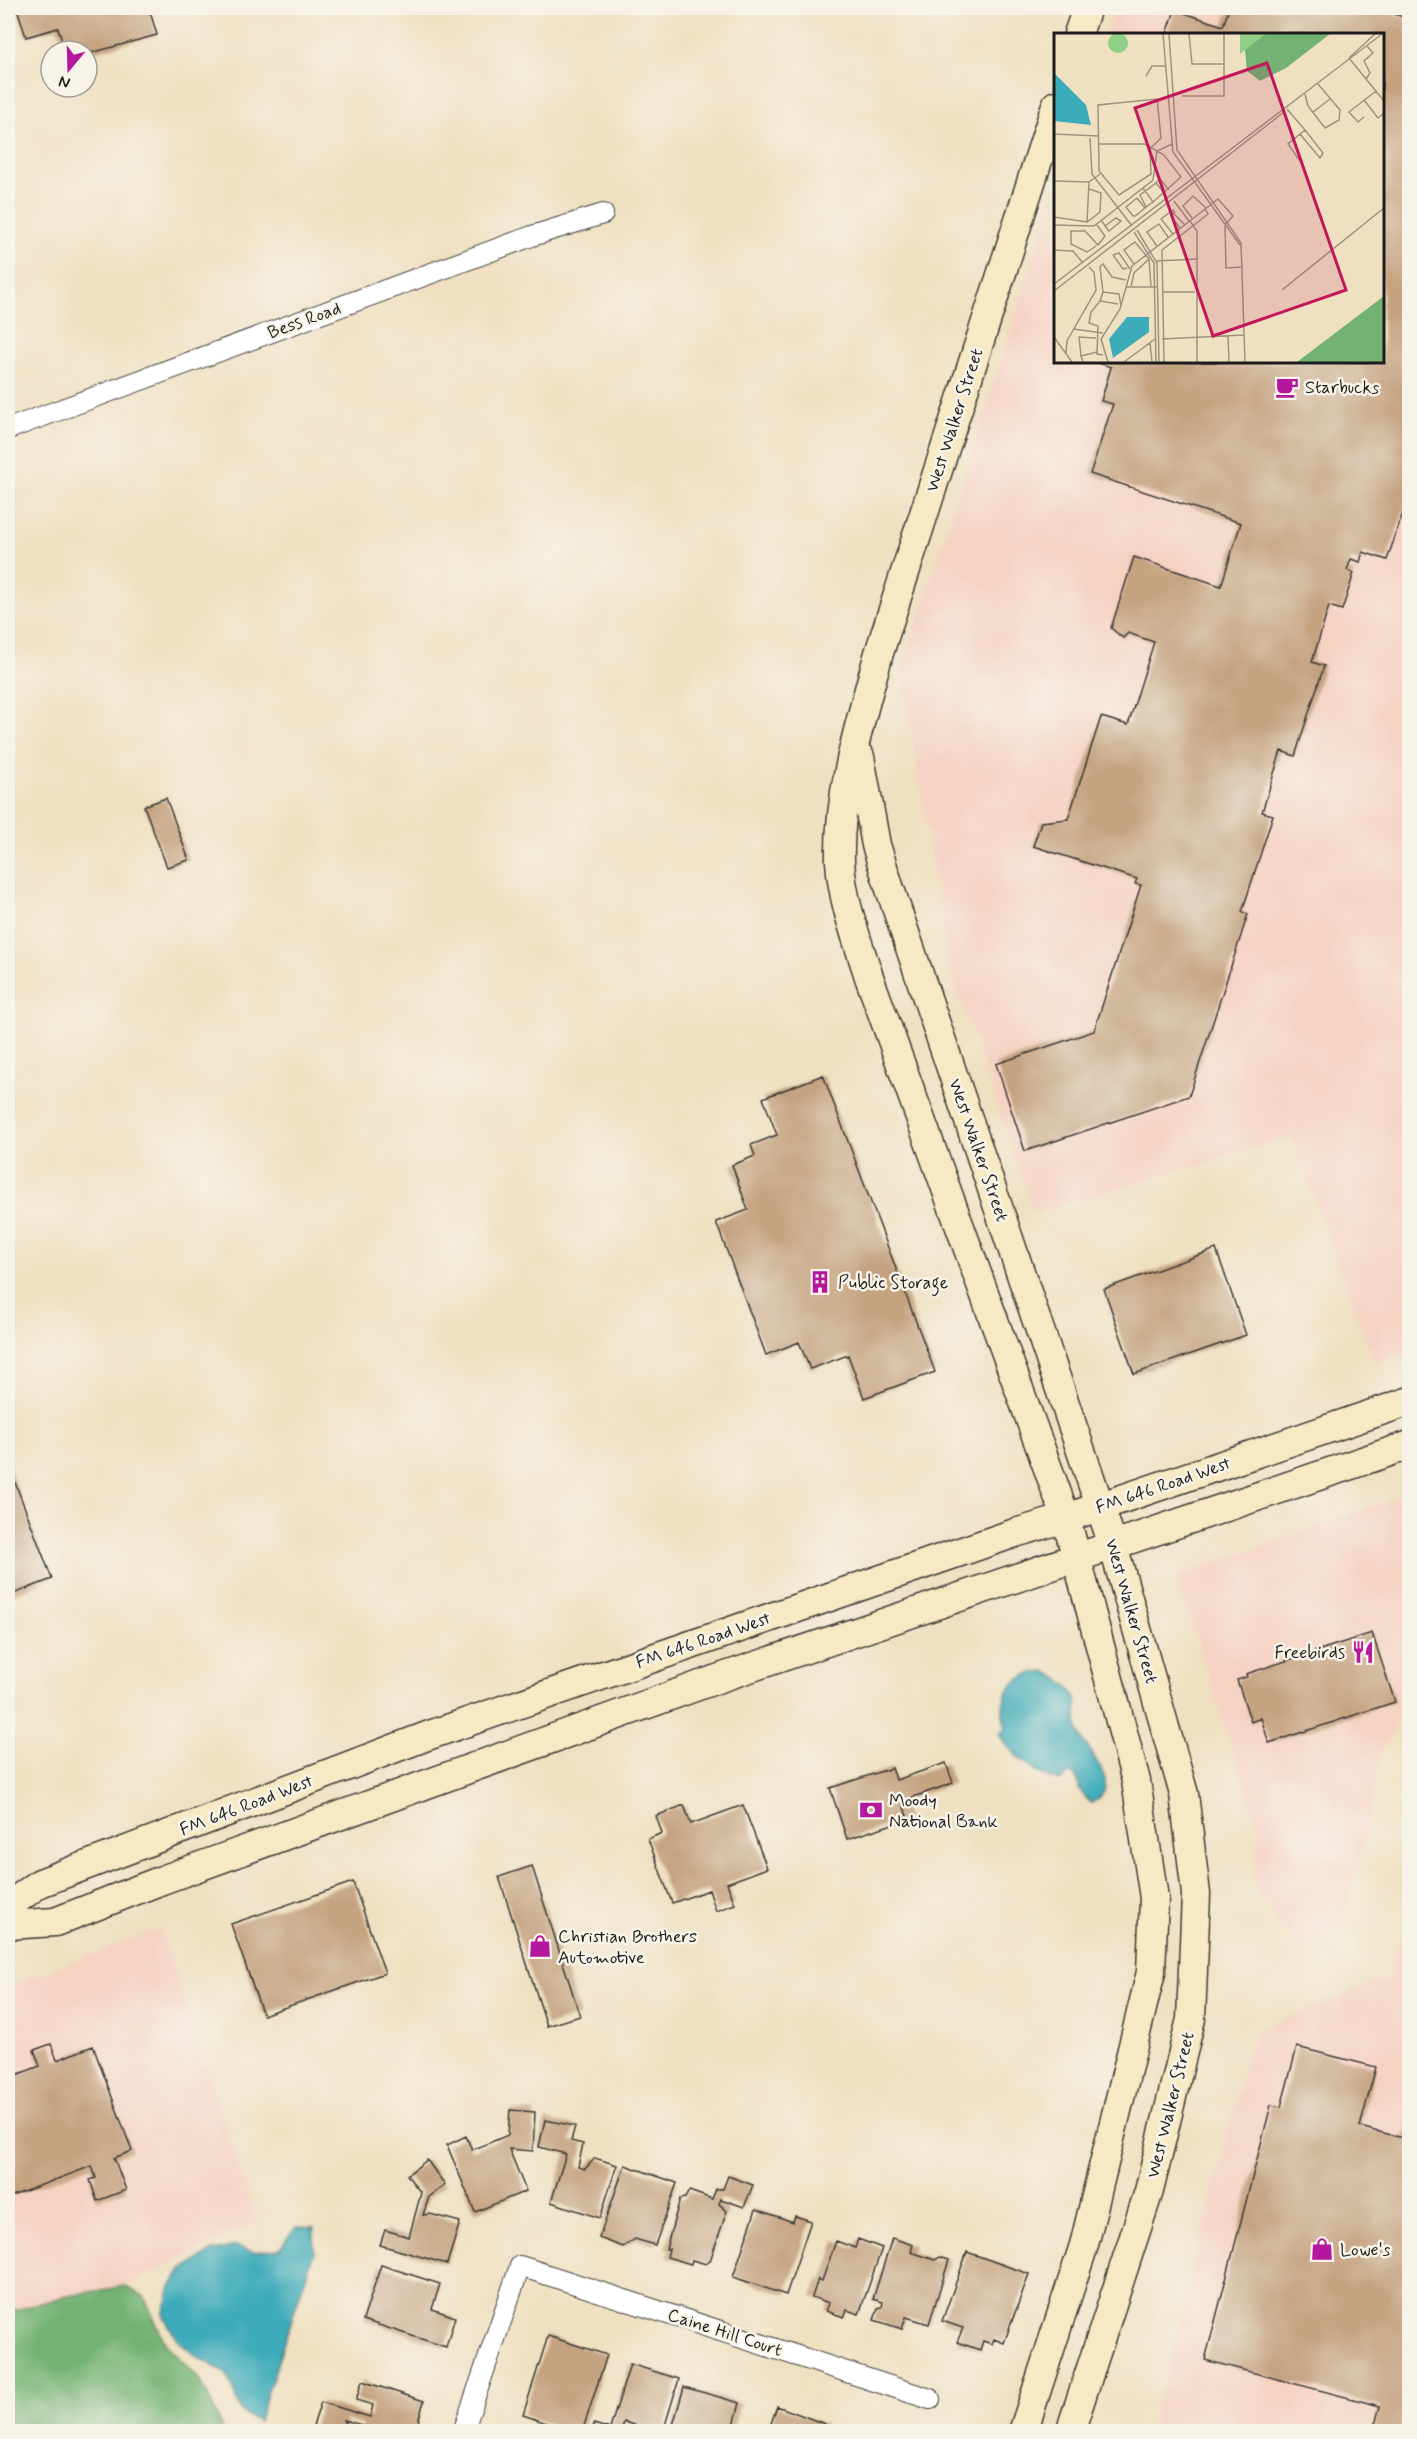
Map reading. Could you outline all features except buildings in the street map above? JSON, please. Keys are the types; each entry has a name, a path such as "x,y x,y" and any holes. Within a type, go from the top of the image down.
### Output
{"street":[{"path":"1078,33 1087,8"},
{"name":"West Walker Street","path":"1023,2432 1084,2245 1151,1972 1154,1898 1136,1781 1066,1518 931,1153 846,903 840,860 845,804 857,737 879,652 1054,111"},
{"name":"Bess Road","path":"8,429 532,236 603,214"},
{"name":"West Walker Street","path":"857,737 876,845 1113,1545 1184,1794 1196,1894 1191,2019 1149,2190 1070,2432"},
{"name":"FM 646 Road West","path":"8,1906 40,1883 426,1736 1015,1533 1066,1518 1410,1401"},
{"path":"8,1925 55,1922 162,1880 717,1679 1410,1445"},
{"name":"Caine Hill Court","path":"463,2432 520,2266 930,2399"}],"shaded area":[{"path":"1114,8 1409,8 1409,1352 1375,1363 1291,1137 1034,1213 948,962 902,670 1054,194 1054,363 1384,363 1384,33 1105,33"},
{"path":"1409,1493 1409,1699 1381,1753 1364,1842 1341,1926 1294,1948 1253,1885 1259,1830 1176,1577"},
{"path":"1409,1915 1409,2431 1151,2432 1254,2031 1387,1977"},
{"path":"161,1928 257,2222 124,2286 63,2297 8,2312 8,1986"}],"green space":[{"path":"124,2286 144,2296 165,2343 201,2381 222,2427 220,2431 8,2431 8,2312 63,2297"}],"water":[{"path":"1045,1671 1065,1684 1076,1698 1079,1732 1096,1759 1105,1779 1105,1788 1101,1796 1091,1803 1079,1790 1078,1780 1073,1774 1068,1774 1061,1781 1044,1775 1016,1756 999,1732 1006,1728 1003,1706 1009,1689 1024,1677"},
{"path":"296,2227 314,2228 314,2252 258,2422 241,2411 234,2390 224,2372 196,2356 177,2340 163,2315 171,2287 182,2270 211,2252 236,2246 253,2252 279,2249"}],"place":[{"name":"Starbucks","path":"1287,387"},
{"name":"Public Storage","path":"820,1282"},
{"name":"Freebirds","path":"1363,1652"},
{"name":"Moody National Bank","path":"871,1810"},
{"name":"Christian Brothers Automotive","path":"540,1946"},
{"name":"Lowe's","path":"1322,2249"}]}
